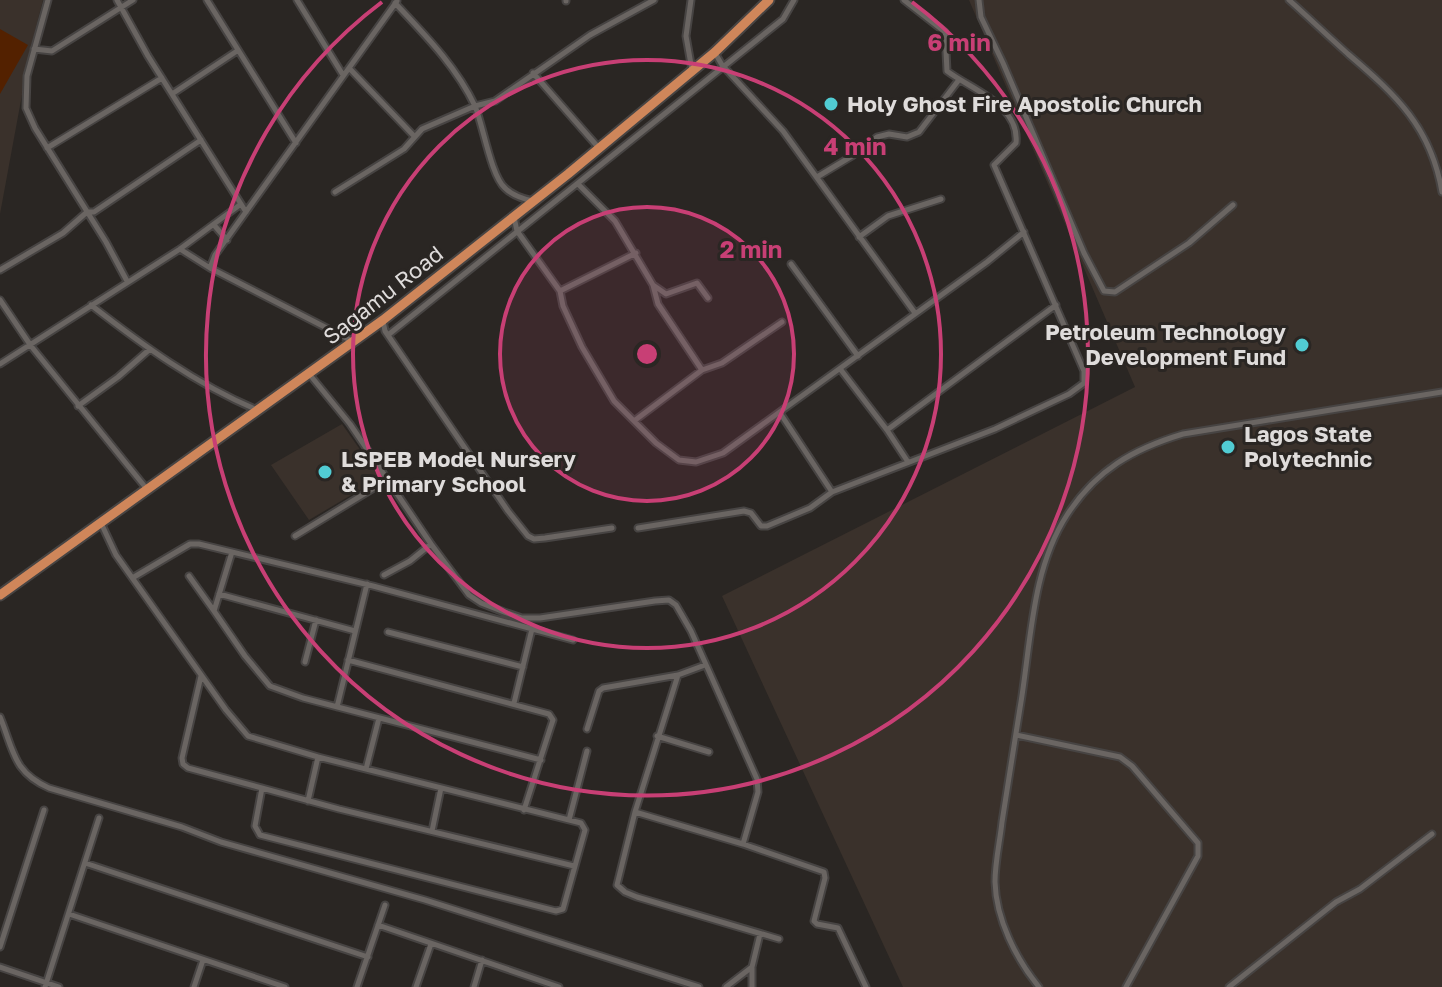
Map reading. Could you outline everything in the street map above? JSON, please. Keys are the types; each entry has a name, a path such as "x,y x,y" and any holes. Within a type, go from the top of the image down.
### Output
{"highway":[{"name":"Sagamu Road","path":"0,595 383,320 715,52 769,0"}],"street":[{"path":"48,0 27,76 26,108 127,281"},
{"path":"117,0 246,212"},
{"path":"34,49 52,51 133,0"},
{"path":"207,0 296,143"},
{"path":"298,0 343,75"},
{"path":"335,192 404,149 427,126 495,101 590,35 654,0"},
{"path":"691,0 686,36 692,70"},
{"path":"388,335 783,19 794,0"},
{"path":"638,528 744,511 751,513 764,527 797,515 832,492 995,429 1069,394 1084,383 1084,371 994,165 1016,143 1013,121 1006,111 947,71 945,32 904,0"},
{"path":"979,0 981,17 1084,253 1104,291 1115,292 1189,243 1233,205"},
{"path":"1289,0 1393,93 1421,130 1433,152 1442,192"},
{"path":"210,268 246,212 396,1 466,86 501,184 522,198 533,201"},
{"path":"172,94 237,51"},
{"path":"715,52 722,65 783,131 915,313"},
{"path":"349,68 414,136"},
{"path":"533,73 598,147"},
{"path":"47,148 162,78"},
{"path":"817,177 877,137 889,134 907,137 919,132 958,81"},
{"path":"0,270 63,233 87,212 94,212 201,140"},
{"path":"578,184 609,214 636,253 653,285 658,304 702,370"},
{"path":"859,237 888,216 941,199"},
{"path":"0,364 180,249 241,204"},
{"path":"514,217 517,231 560,291 563,306 590,361 614,401 674,457 685,462 696,462 723,453 841,370 1024,232"},
{"path":"214,225 227,240"},
{"path":"180,249 210,268 353,342"},
{"path":"560,291 636,253"},
{"path":"791,264 858,356"},
{"path":"653,285 666,294 697,283 708,298"},
{"path":"0,300 31,346 147,490"},
{"path":"91,305 150,349 235,401 260,411"},
{"path":"887,430 1056,305"},
{"path":"383,320 388,335 457,438 528,536 545,538 612,528"},
{"path":"634,421 702,370 722,363 782,322"},
{"path":"78,406 150,349"},
{"path":"841,370 908,462"},
{"path":"310,375 350,424 431,544 475,600 522,618 673,601 691,631 757,779 758,792 743,844"},
{"path":"1039,987 1021,963 1010,941 995,883 1037,600 1053,538 1067,514 1106,469 1148,444 1183,434 1442,392"},
{"path":"780,413 832,492"},
{"path":"295,536 387,480"},
{"path":"101,523 116,555 248,736 584,825 563,909 560,911 260,835 255,826 262,788"},
{"path":"134,577 190,544 367,584 573,640"},
{"path":"384,575 410,561 431,544"},
{"path":"214,611 232,552"},
{"path":"189,576 270,686 337,707 541,760"},
{"path":"337,707 367,584"},
{"path":"219,594 355,631"},
{"path":"305,662 316,620"},
{"path":"514,703 532,629"},
{"path":"388,632 523,667"},
{"path":"348,660 514,703 552,716 524,810"},
{"path":"587,729 599,691 603,688 678,675 705,665"},
{"path":"201,675 183,764 196,771 574,866"},
{"path":"678,675 635,812 617,880 620,889 637,897 779,939"},
{"path":"0,717 21,770 49,788 182,827 221,842 425,900 699,987"},
{"path":"366,769 379,718"},
{"path":"1016,735 1120,757 1132,766 1198,843 1198,856 1126,987"},
{"path":"657,736 709,752"},
{"path":"569,820 587,751"},
{"path":"308,801 318,757"},
{"path":"432,831 441,788"},
{"path":"0,947 3,929 44,810"},
{"path":"635,812 824,872 814,921 838,928 866,987"},
{"path":"46,985 99,818"},
{"path":"1229,987 1336,902 1360,889 1432,834"},
{"path":"85,863 368,957"},
{"path":"357,987 385,905"},
{"path":"69,914 285,987"},
{"path":"378,925 559,987"},
{"path":"752,987 752,967 760,933"},
{"path":"416,987 431,944"},
{"path":"194,987 203,960"},
{"path":"474,987 482,960"},
{"path":"0,967 59,987"},
{"path":"726,987 752,967"}],"shaded area":[{"path":"0,0 43,0 31,46 0,214"},
{"name":"Lagos State Polytechnic","path":"969,0 1442,0 1442,987 903,987 722,596 1135,387"},
{"path":"0,29 28,45 0,94"},
{"name":"LSPEB Model Nursery & Primary School","path":"342,424 380,478 309,520 271,465"}],"place":[{"name":"Holy Ghost Fire Apostolic Church","path":"831,104"},
{"name":"Petroleum Technology Development Fund","path":"1302,345"},
{"name":"Lagos State Polytechnic","path":"1228,447"},
{"name":"LSPEB Model Nursery & Primary School","path":"325,472"}]}
